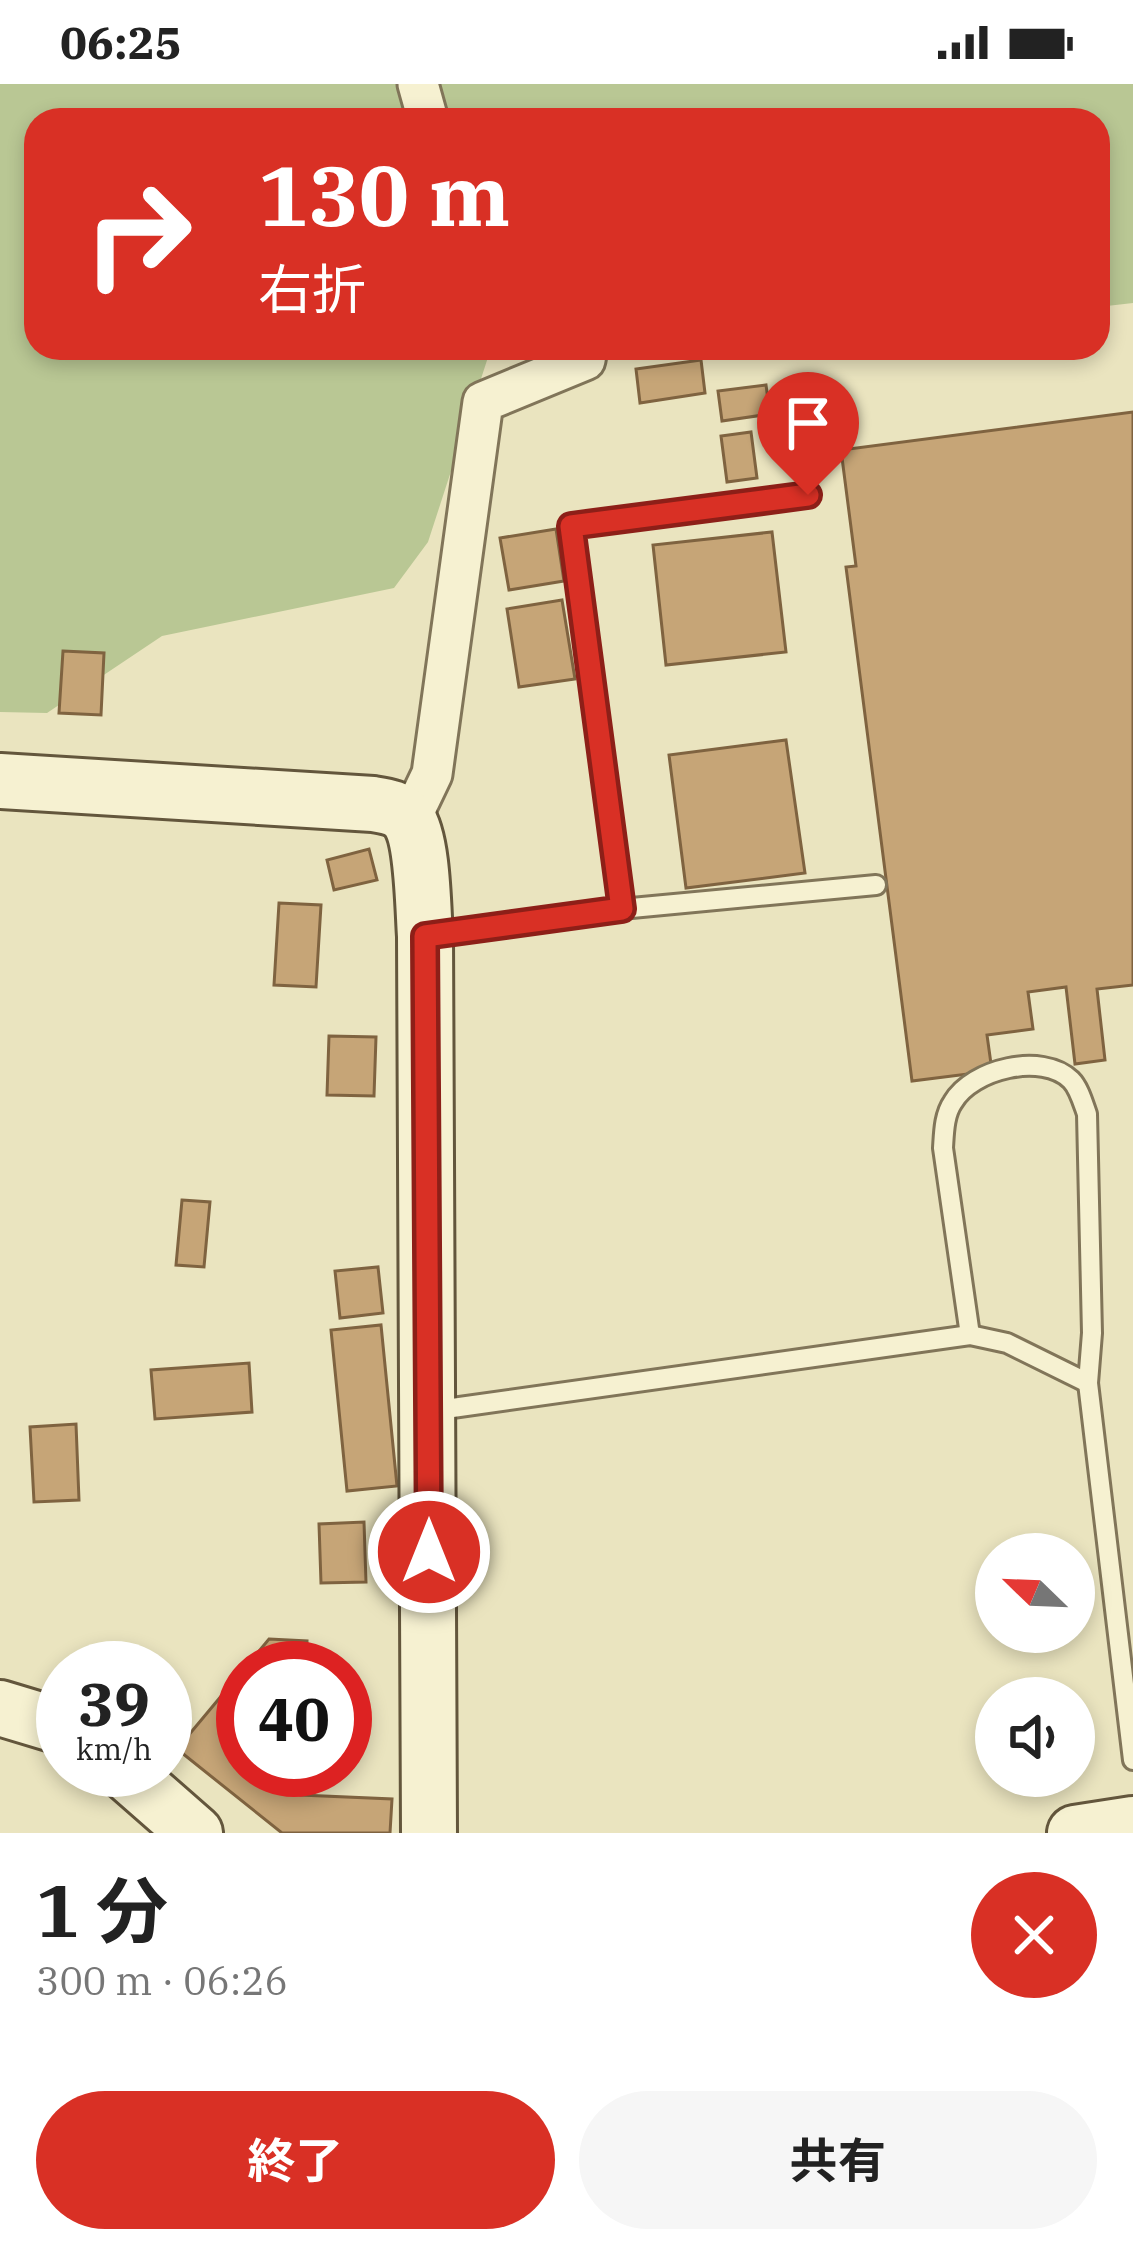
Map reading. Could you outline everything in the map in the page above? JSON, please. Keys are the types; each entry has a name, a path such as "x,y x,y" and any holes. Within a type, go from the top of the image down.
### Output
{"street":[{"path":"429,1833 425,936 410,820 432,774 483,402 585,360"},
{"path":"0,781 373,804 394,808 410,820"},
{"path":"0,1708 36,1719"},
{"path":"154,1797 195,1833"},
{"path":"1075,1833 1133,1824"}],"lane":[{"path":"622,909 571,526 808,495"},
{"path":"425,936 622,909 875,885"},
{"path":"970,1335 943,1148 945,1121 953,1101 976,1077 1016,1068 1054,1069 1074,1083 1087,1114 1092,1333 1088,1383 1133,1760"},
{"path":"429,1412 970,1335 1007,1343 1088,1383"}],"green space":[{"path":"0,84 1133,84 1133,303 1110,306 1110,108 24,108 24,360 487,360 428,542 394,588 162,636 47,713 0,712"}],"building":[{"path":"701,360 705,393 640,403 636,369"},
{"path":"766,385 770,414 722,421 718,391"},
{"path":"1133,412 1133,985 1097,989 1105,1060 1075,1064 1066,987 1028,992 1033,1029 987,1035 992,1071 912,1081 846,567 856,566 841,450"},
{"path":"751,432 757,478 727,482 721,436"},
{"path":"556,529 564,581 509,590 500,538"},
{"path":"772,532 786,652 666,665 653,545"},
{"path":"562,600 575,679 519,687 507,609"},
{"path":"63,651 104,653 101,715 59,713"},
{"path":"786,740 805,873 686,888 669,755"},
{"path":"369,849 377,880 334,890 327,860"},
{"path":"279,903 321,905 316,987 274,985"},
{"path":"329,1036 376,1037 374,1096 327,1095"},
{"path":"182,1200 210,1202 204,1267 176,1265"},
{"path":"378,1267 383,1313 340,1318 335,1271"},
{"path":"381,1325 397,1486 347,1491 331,1330"},
{"path":"249,1363 252,1412 155,1419 151,1370"},
{"path":"76,1424 79,1500 34,1502 30,1427"},
{"path":"364,1522 366,1582 321,1583 319,1524"},
{"path":"216,1702 216,1780 192,1761 192,1731"},
{"path":"237,1797 392,1799 390,1833 282,1833"}],"route":[{"path":"429,1552 425,936 622,909 571,526 808,495"}]}
